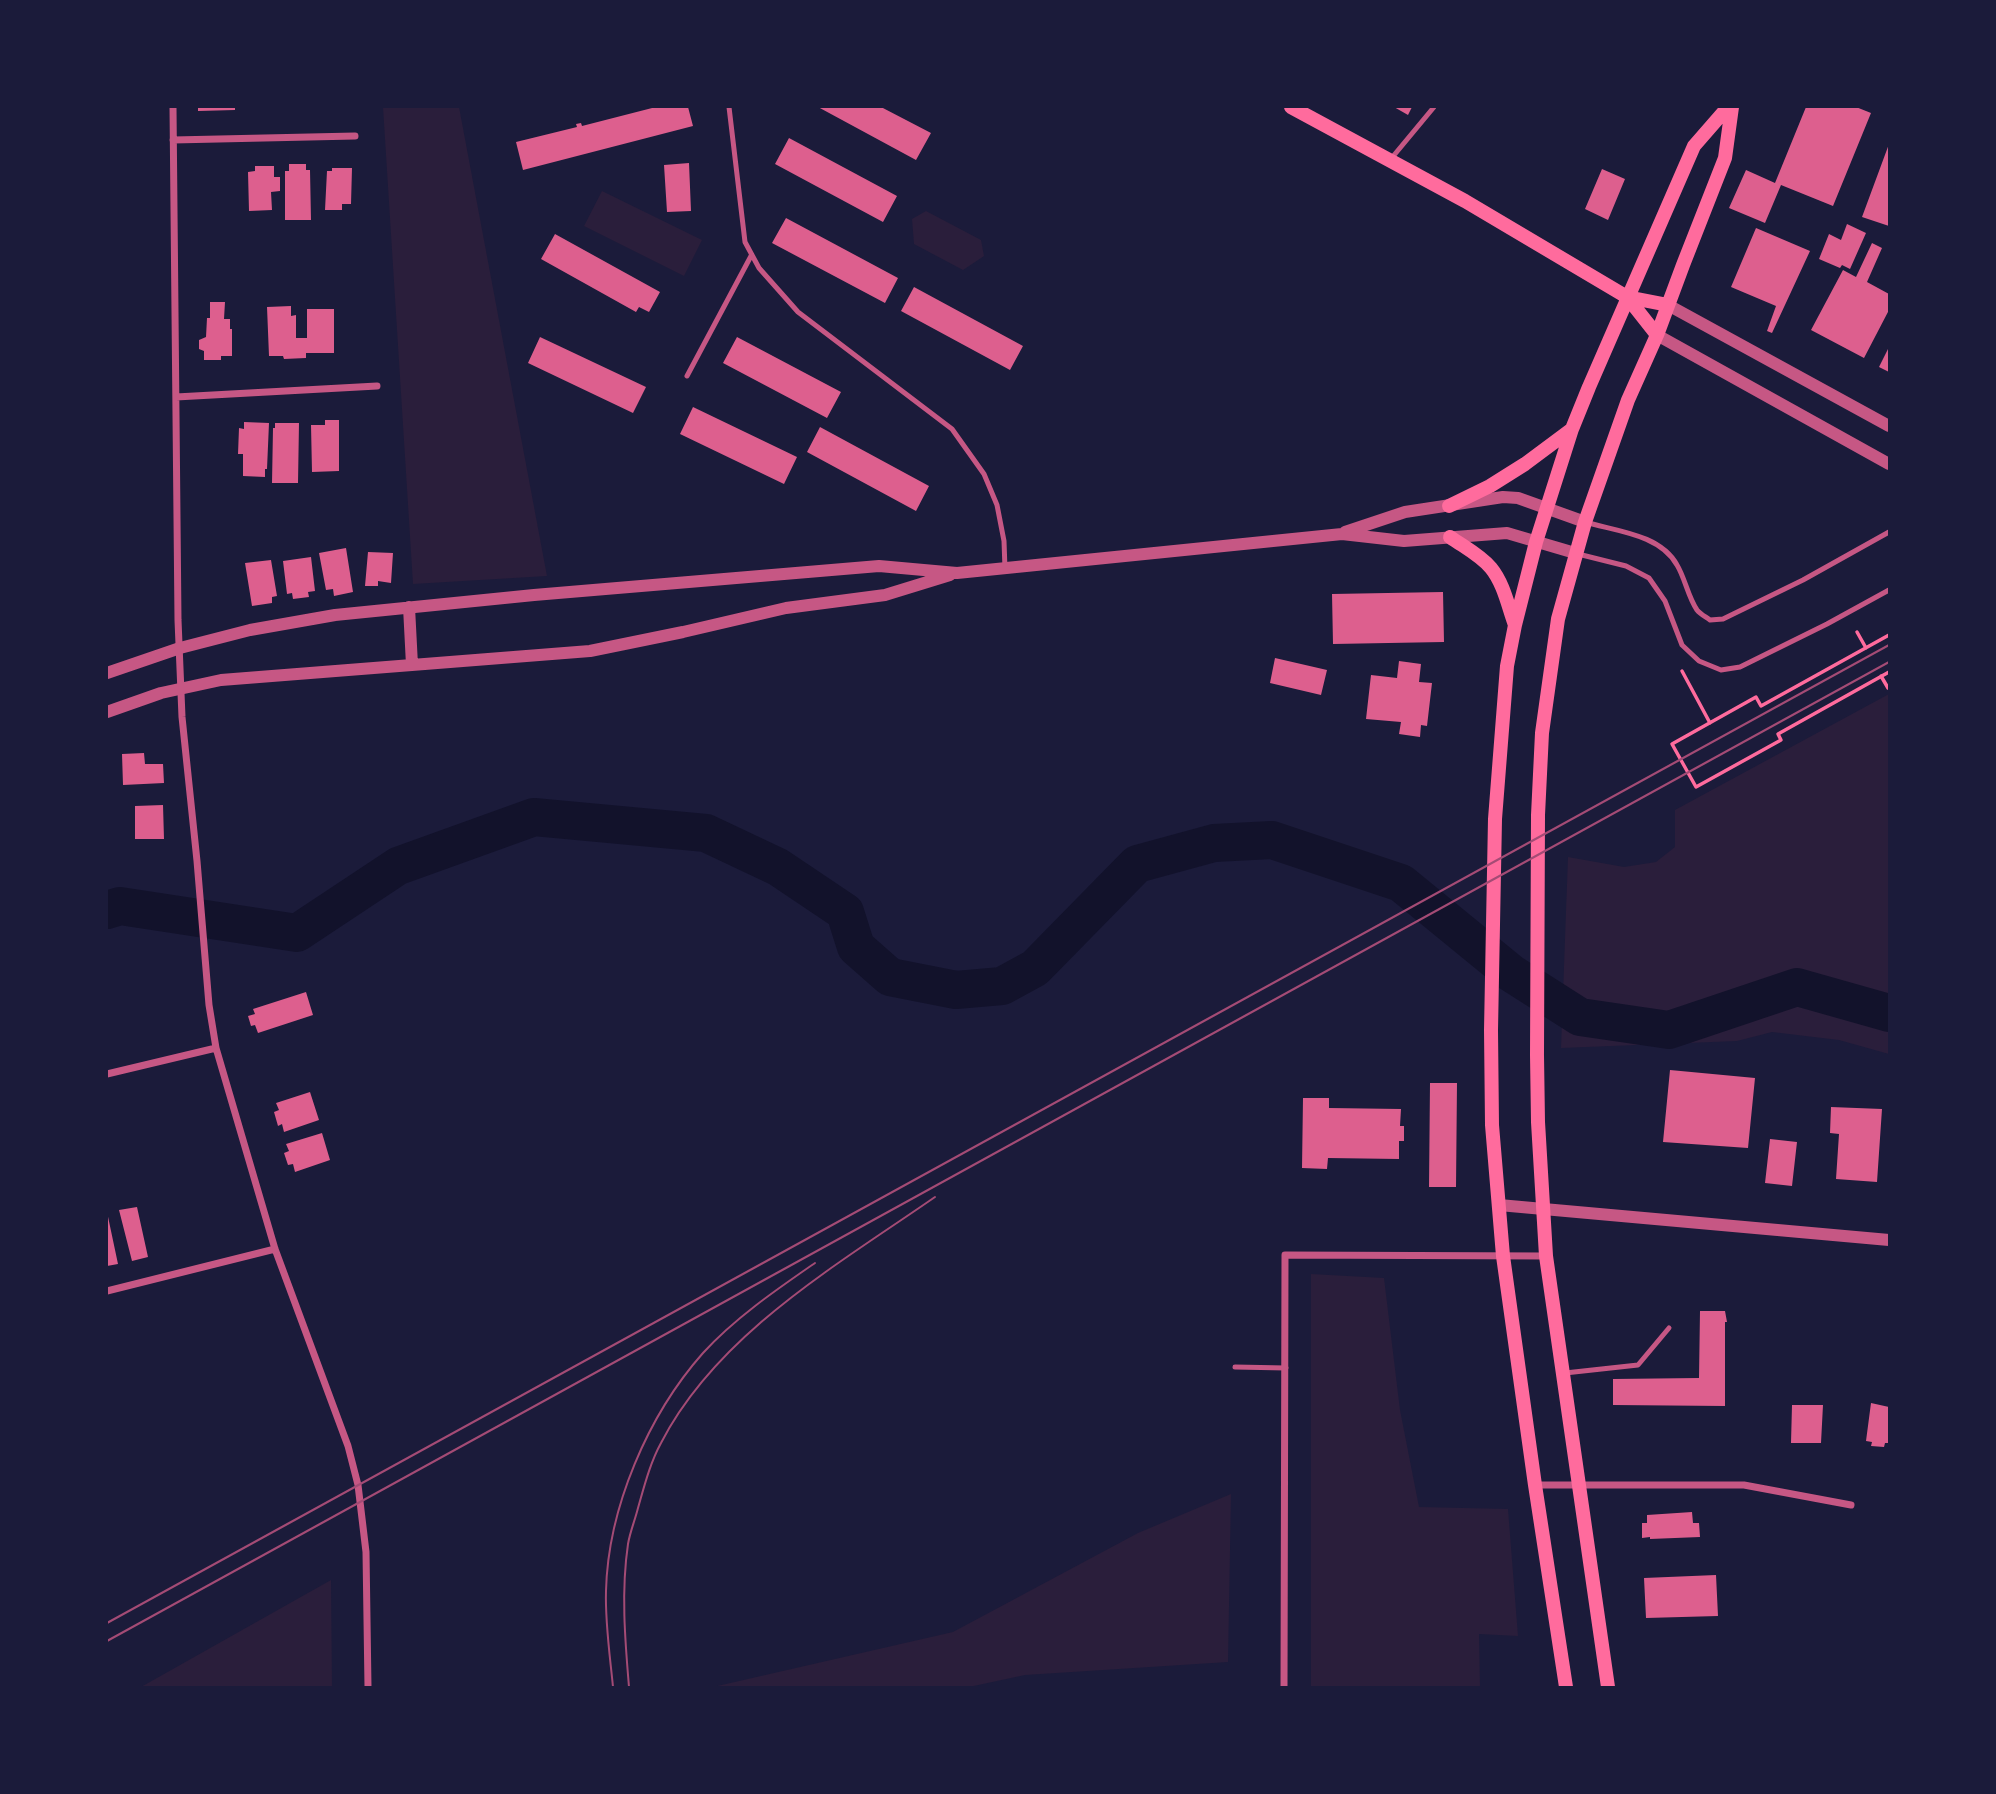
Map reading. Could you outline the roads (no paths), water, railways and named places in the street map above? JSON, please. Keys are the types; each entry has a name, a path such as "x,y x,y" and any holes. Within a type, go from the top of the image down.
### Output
{"main road":[{"path":"1291,107 1465,201 1627,297 1668,305"},
{"path":"1566,1687 1503,1256 1492,1125 1495,819 1507,666 1536,542 1572,429 1694,146 1730,107"},
{"path":"1608,1687 1546,1256 1537,1055 1538,815 1542,733 1558,619 1575,553 1628,400 1657,335 1726,158 1730,107"},
{"path":"1627,297 1657,335"},
{"path":"1449,506 1490,486 1572,429"},
{"path":"1450,537 1491,568 1502,585 1515,625"}],"street":[{"path":"173,107 182,717 209,1005 216,1048 275,1249 348,1446 358,1485 366,1552 368,1687"},
{"path":"173,140 355,136"},
{"path":"1668,305 1889,426"},
{"path":"1657,335 1889,464"},
{"path":"176,397 377,386"},
{"path":"1342,534 1405,512 1503,497 1518,498 1585,522"},
{"path":"107,673 180,648 262,628 335,615 738,577 879,566 957,573 1342,534 1404,541 1507,533 1575,553"},
{"path":"107,712 181,688 221,680 590,650 786,608 885,595 957,573"},
{"path":"409,607 412,665"},
{"path":"107,1074 216,1048"},
{"path":"1499,1205 1889,1240"},
{"path":"107,1290 275,1249"},
{"path":"1284,1687 1285,1255 1546,1256"},
{"path":"1535,1485 1745,1485 1851,1505"}],"lane":[{"path":"729,107 745,242 751,256 798,312 952,429 985,474 997,505 1004,541 1005,569"},
{"path":"1390,160 1434,107"},
{"path":"687,376 751,256"},
{"path":"1585,522 1641,537 1668,553 1677,563 1697,610 1710,620 1723,619 1802,580 1889,532"},
{"path":"1575,553 1626,566 1649,578 1665,601 1682,645 1699,661 1721,670 1740,667 1889,590"},
{"path":"1562,1373 1638,1364 1669,1328"},
{"path":"1235,1367 1286,1368"}],"waterway":[{"path":"107,910 120,906 297,933 398,866 534,817 706,833 778,867 845,912 856,947 890,977 956,990 1002,986 1035,968 1137,864 1214,843 1272,840 1401,883 1511,973 1580,1017 1669,1030 1797,987 1889,1013"}],"tram line":[{"path":"107,1623 1889,645"},
{"path":"107,1641 1889,662"},
{"path":"629,1687 624,1598 629,1540 654,1459 685,1404 714,1368 746,1335 782,1305 935,1197"},
{"path":"613,1687 606,1615 608,1559 623,1496 649,1434 683,1378 715,1340 756,1305 815,1263"}]}
